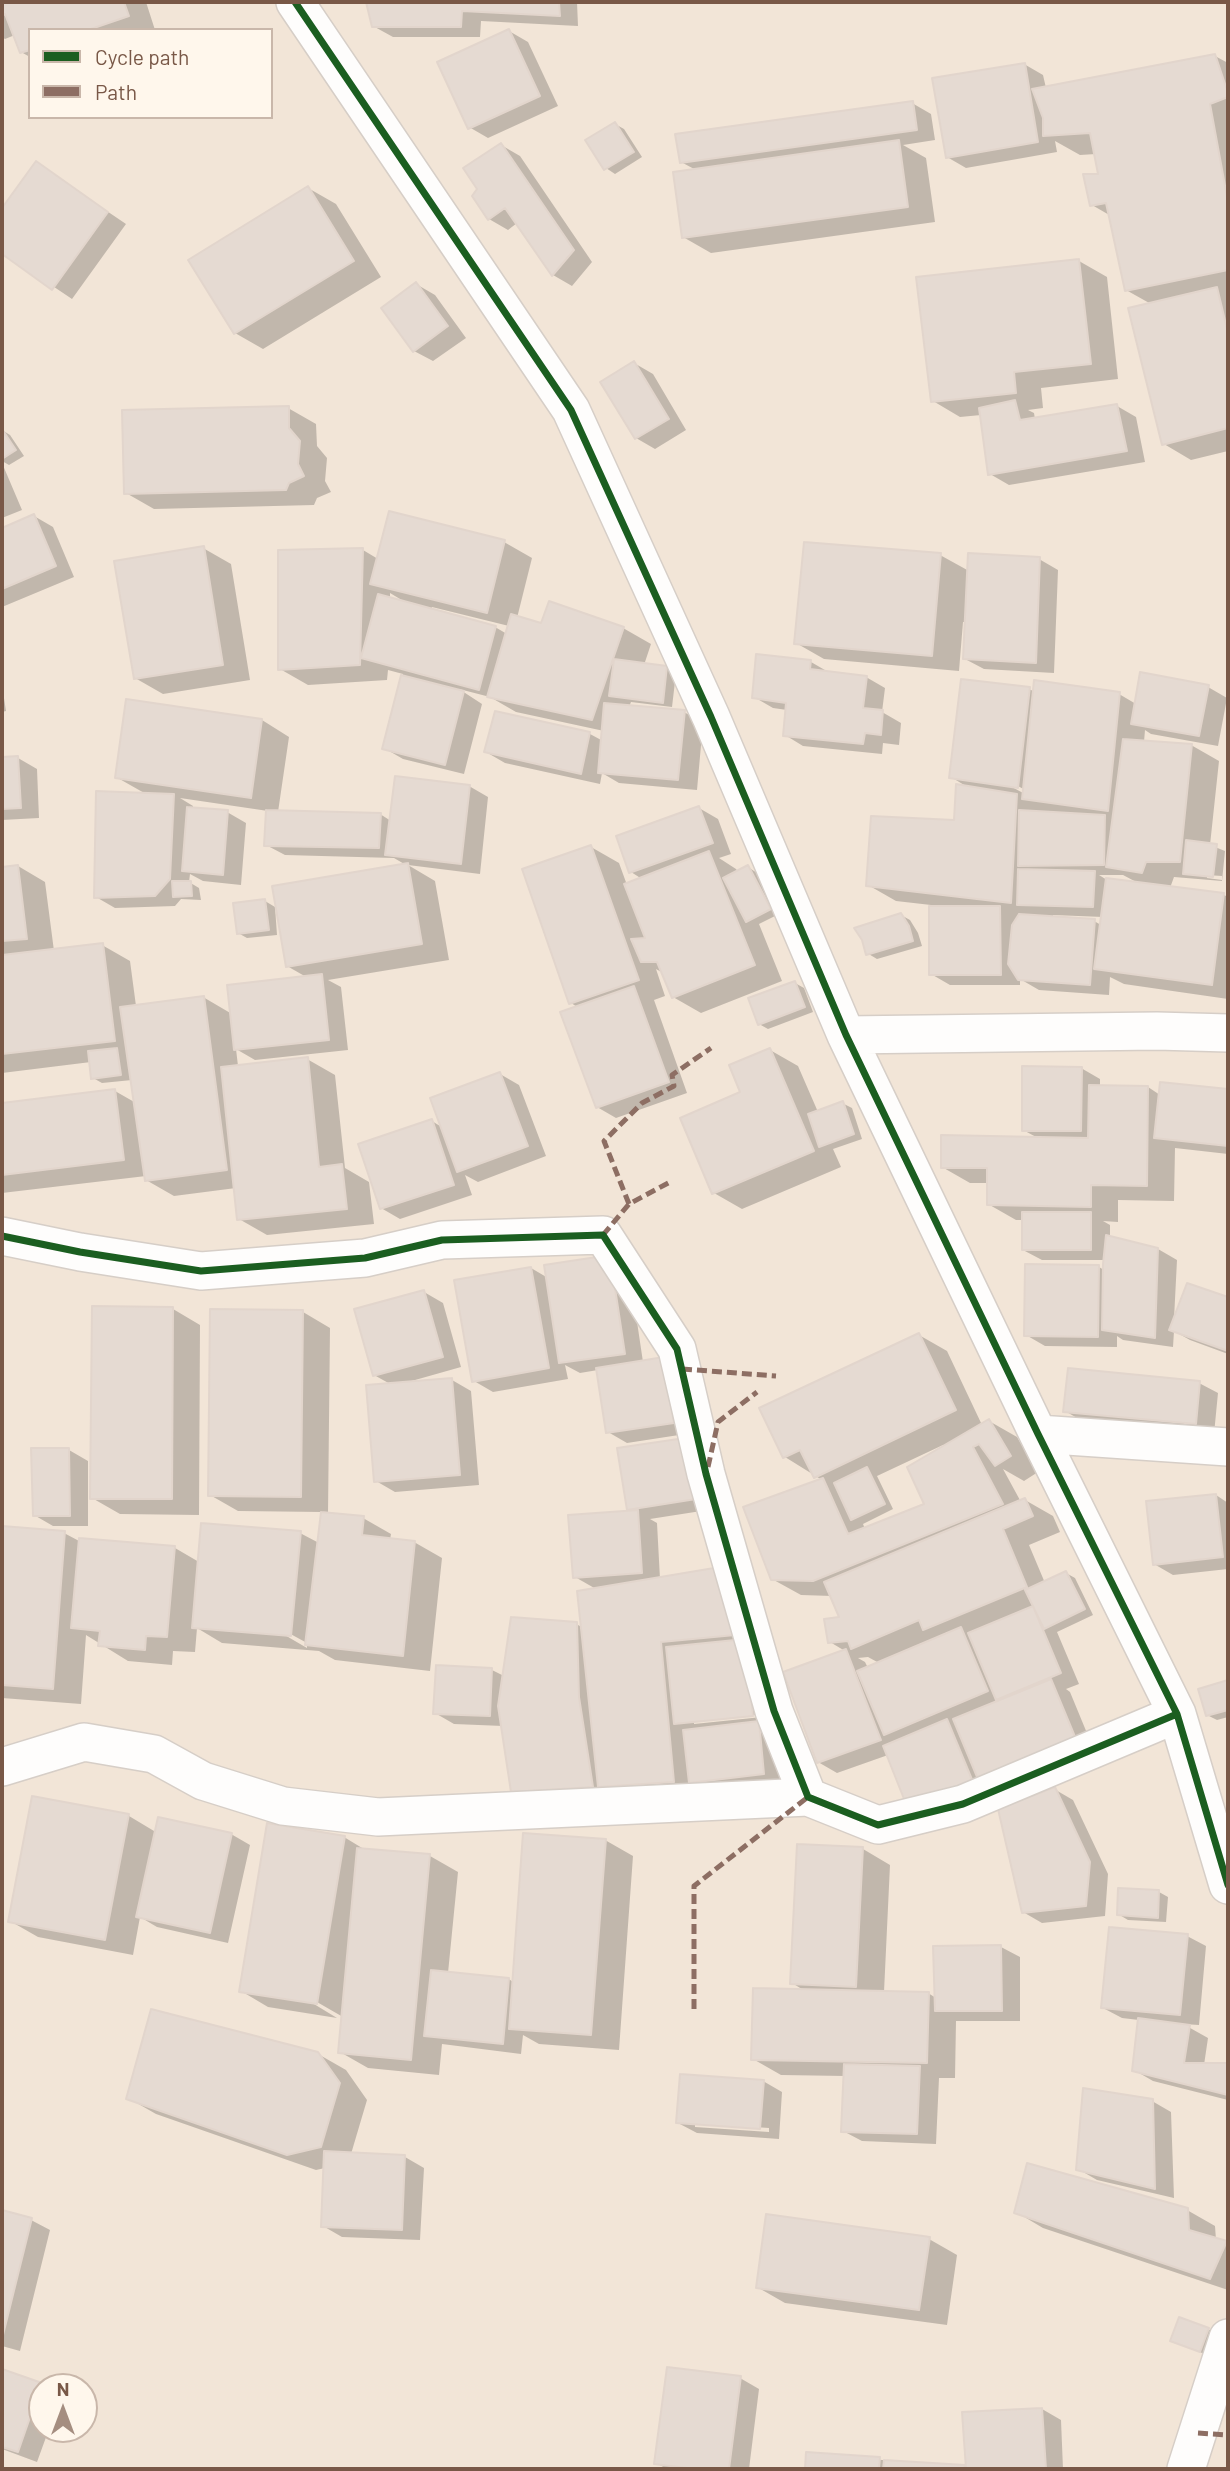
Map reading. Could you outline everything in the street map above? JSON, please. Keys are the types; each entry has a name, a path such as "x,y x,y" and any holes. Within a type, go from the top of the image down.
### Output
{"street":[{"path":"295,2 571,411 711,717 846,1035 1038,1434 1177,1714 1228,1885"},
{"path":"846,1035 1157,1031 1228,1033"},
{"path":"2,1236 80,1252 201,1271 365,1258 442,1240 603,1235 677,1349 706,1474 774,1711 808,1797"},
{"path":"1038,1434 1228,1447"},
{"path":"2,1767 84,1742 154,1754 203,1781 283,1806 378,1817 808,1797 878,1825 963,1804 1177,1714"},
{"path":"1186,2469 1228,2338"}],"shaded area":[{"path":"2,2 1228,2 1228,2469 2,2469"}],"building":[{"path":"2,2 124,2 129,16 94,28 28,28 28,51 20,53 5,14 2,15"},
{"path":"366,2 559,2 560,16 462,11 461,27 372,27"},
{"path":"509,29 540,96 468,129 437,62"},
{"path":"1215,54 1228,93 1228,97 1210,104 1228,202 1228,270 1125,291 1106,203 1090,206 1083,174 1098,174 1090,133 1043,136 1043,118 1032,89"},
{"path":"1025,63 1038,142 946,158 932,78"},
{"path":"913,101 917,130 680,163 675,134"},
{"path":"615,122 634,152 604,170 585,140"},
{"path":"899,140 908,207 682,238 673,172"},
{"path":"501,143 574,250 552,276 505,208 488,220 472,196 477,189 463,168"},
{"path":"36,161 108,212 52,290 2,254 2,208"},
{"path":"308,186 354,261 234,334 188,260"},
{"path":"1079,259 1091,364 1014,372 1016,393 931,402 916,277"},
{"path":"416,282 448,326 413,352 381,308"},
{"path":"1217,287 1228,333 1228,428 1162,445 1128,308"},
{"path":"634,361 669,419 635,439 600,382"},
{"path":"1015,400 1020,420 1117,404 1127,451 988,475 979,408"},
{"path":"289,406 289,428 300,441 298,464 304,476 289,483 286,490 124,494 122,410"},
{"path":"2,429 16,450 2,459"},
{"path":"389,511 505,540 487,613 370,584"},
{"path":"34,514 56,566 2,589 2,528"},
{"path":"804,542 941,553 932,656 794,644"},
{"path":"204,546 223,665 134,679 114,561"},
{"path":"363,548 360,665 278,670 278,550"},
{"path":"968,553 1040,557 1036,663 963,659"},
{"path":"378,594 496,626 479,690 361,658"},
{"path":"549,601 624,627 592,720 487,697 511,614 541,623"},
{"path":"756,654 811,660 810,669 867,676 863,708 883,710 881,735 865,733 863,744 783,736 786,703 752,698"},
{"path":"614,659 667,666 663,703 609,696"},
{"path":"1140,672 1209,685 1199,736 1131,724"},
{"path":"401,675 464,691 445,765 382,749"},
{"path":"961,679 1030,687 1018,788 949,778"},
{"path":"1034,680 1120,692 1108,811 1022,799"},
{"path":"126,699 262,719 251,798 115,778"},
{"path":"604,703 685,710 678,780 598,773"},
{"path":"495,711 590,732 581,774 484,752"},
{"path":"1123,739 1192,744 1180,862 1146,862 1142,873 1106,867"},
{"path":"18,756 21,808 2,809 2,757"},
{"path":"395,776 470,785 461,864 385,855"},
{"path":"956,784 1017,794 1011,903 866,886 871,816 954,820"},
{"path":"96,791 174,794 170,879 155,896 94,898"},
{"path":"699,806 713,843 629,873 616,836"},
{"path":"187,807 228,810 223,875 182,871"},
{"path":"266,810 381,813 379,848 264,846"},
{"path":"1019,810 1105,815 1104,865 1018,866"},
{"path":"1186,840 1217,844 1213,877 1183,874"},
{"path":"591,845 639,980 569,1004 522,869"},
{"path":"709,851 755,965 672,998 657,962 641,962 631,939 645,938 624,884"},
{"path":"408,863 422,944 286,967 272,886"},
{"path":"18,865 27,939 2,941 2,867"},
{"path":"748,865 771,909 746,922 723,878"},
{"path":"1018,869 1095,871 1093,907 1017,905"},
{"path":"1106,878 1224,893 1212,985 1094,969"},
{"path":"172,881 191,881 192,896 173,897"},
{"path":"265,899 269,930 237,934 233,903"},
{"path":"929,906 1000,906 1001,975 929,975"},
{"path":"901,913 909,926 913,941 866,955 862,940 854,928"},
{"path":"1019,914 1095,919 1090,985 1018,980 1008,964 1012,925"},
{"path":"103,943 115,1041 2,1054 2,955"},
{"path":"322,974 329,1040 234,1050 227,985"},
{"path":"795,981 805,1007 758,1025 748,998"},
{"path":"634,986 669,1082 596,1108 560,1012"},
{"path":"204,996 227,1170 145,1181 120,1007"},
{"path":"117,1048 121,1075 91,1079 88,1051"},
{"path":"770,1048 814,1151 712,1194 680,1118 740,1092 729,1065"},
{"path":"308,1057 319,1167 342,1164 347,1209 237,1220 221,1067"},
{"path":"1022,1066 1082,1067 1081,1131 1022,1131"},
{"path":"500,1072 528,1146 457,1172 430,1098"},
{"path":"1160,1082 1228,1089 1228,1146 1154,1138"},
{"path":"1089,1085 1148,1086 1147,1186 1091,1185 1091,1207 987,1205 987,1168 941,1168 941,1135 1088,1138"},
{"path":"115,1089 124,1160 2,1175 2,1103"},
{"path":"843,1101 854,1134 819,1147 808,1114"},
{"path":"432,1119 454,1185 380,1209 358,1144"},
{"path":"1022,1212 1091,1212 1091,1250 1022,1250"},
{"path":"1106,1235 1158,1248 1155,1338 1102,1330"},
{"path":"610,1255 625,1354 559,1363 544,1265"},
{"path":"1025,1264 1099,1265 1098,1337 1024,1336"},
{"path":"531,1267 549,1368 472,1382 454,1280"},
{"path":"1187,1283 1228,1297 1228,1351 1169,1330"},
{"path":"424,1290 443,1357 373,1376 354,1309"},
{"path":"92,1306 173,1307 172,1499 90,1499"},
{"path":"210,1309 303,1310 301,1497 208,1496"},
{"path":"919,1333 956,1410 814,1478 800,1450 783,1458 759,1408"},
{"path":"664,1357 674,1423 606,1433 596,1368"},
{"path":"1068,1368 1200,1381 1196,1424 1063,1412"},
{"path":"452,1378 460,1475 374,1482 366,1385"},
{"path":"989,1419 1011,1456 995,1466 979,1444 973,1447 1003,1504 813,1581 771,1580 743,1507 823,1478 848,1534 924,1504 907,1467"},
{"path":"685,1438 696,1499 627,1510 617,1448"},
{"path":"31,1448 69,1448 70,1516 33,1516"},
{"path":"867,1467 885,1504 851,1520 834,1483"},
{"path":"1216,1494 1223,1557 1153,1565 1146,1501"},
{"path":"1025,1498 1033,1516 1003,1529 1027,1587 923,1630 919,1620 851,1649 848,1641 828,1643 824,1619 839,1617 824,1582"},
{"path":"638,1510 642,1573 573,1578 568,1515"},
{"path":"321,1512 364,1516 362,1535 415,1541 403,1656 305,1645"},
{"path":"201,1523 301,1531 291,1636 192,1628"},
{"path":"2,1526 65,1531 53,1689 2,1685"},
{"path":"79,1538 175,1546 167,1637 146,1636 145,1650 98,1646 100,1631 71,1628"},
{"path":"726,1566 735,1635 661,1642 674,1782 598,1787 577,1591"},
{"path":"1066,1571 1085,1609 1044,1629 1025,1590"},
{"path":"1033,1606 1061,1673 996,1700 968,1633"},
{"path":"511,1617 577,1622 579,1697 593,1787 511,1792 498,1706"},
{"path":"961,1627 988,1691 884,1735 857,1671"},
{"path":"745,1639 753,1716 674,1724 666,1647"},
{"path":"846,1649 881,1740 817,1763 783,1672"},
{"path":"436,1665 492,1668 490,1716 433,1714"},
{"path":"1051,1679 1078,1744 980,1784 953,1719"},
{"path":"1228,1680 1228,1710 1206,1716 1198,1689"},
{"path":"947,1719 973,1782 908,1809 883,1746"},
{"path":"759,1721 764,1774 689,1783 683,1730"},
{"path":"1055,1787 1090,1862 1086,1906 1022,1913 998,1809"},
{"path":"32,1796 129,1814 105,1940 8,1922"},
{"path":"158,1817 232,1833 210,1933 136,1917"},
{"path":"267,1823 345,1836 317,2004 239,1992"},
{"path":"523,1833 606,1839 591,2035 509,2029"},
{"path":"797,1844 863,1847 856,1987 790,1984"},
{"path":"357,1848 430,1854 411,2060 338,2053"},
{"path":"1118,1888 1159,1890 1158,1918 1117,1915"},
{"path":"1109,1927 1188,1934 1180,2015 1101,2008"},
{"path":"1001,1945 1002,2011 935,2011 933,1946"},
{"path":"431,1970 509,1978 503,2044 424,2036"},
{"path":"753,1988 929,1992 927,2063 751,2060"},
{"path":"151,2009 318,2052 340,2083 321,2147 287,2155 126,2099"},
{"path":"1138,2018 1190,2025 1184,2063 1228,2063 1228,2095 1132,2071"},
{"path":"844,2064 920,2066 917,2134 841,2132"},
{"path":"680,2074 764,2080 760,2129 676,2123"},
{"path":"1083,2088 1153,2099 1155,2189 1076,2170"},
{"path":"324,2151 405,2155 402,2230 321,2227"},
{"path":"1027,2163 1188,2208 1189,2230 1227,2241 1210,2279 1014,2213"},
{"path":"2,2210 32,2218 2,2339"},
{"path":"766,2214 930,2237 919,2310 756,2288"},
{"path":"1179,2317 1209,2328 1200,2352 1170,2341"},
{"path":"667,2367 741,2376 729,2469 695,2469 654,2464"},
{"path":"2,2369 28,2378 28,2423 18,2452 2,2447"},
{"path":"1042,2408 1046,2469 966,2469 962,2412"},
{"path":"806,2452 880,2457 879,2469 805,2469"},
{"path":"884,2460 965,2465 964,2469 883,2469"}],"marked path":[{"path":"629,1204 604,1141 642,1103 674,1086 672,1075 711,1048"},
{"path":"603,1235 629,1204 670,1182"},
{"path":"682,1369 776,1376"},
{"path":"708,1467 718,1422 757,1392"},
{"path":"694,2009 694,1886 808,1797"},
{"path":"1198,2433 1228,2435"}],"cycle path":[{"path":"295,2 571,410 711,717 846,1035 1038,1434 1177,1714 1228,1885"},
{"path":"2,1236 80,1252 201,1271 365,1258 442,1240 603,1235 677,1349 706,1474 774,1711 808,1797 878,1825 963,1804 1177,1714"}]}
